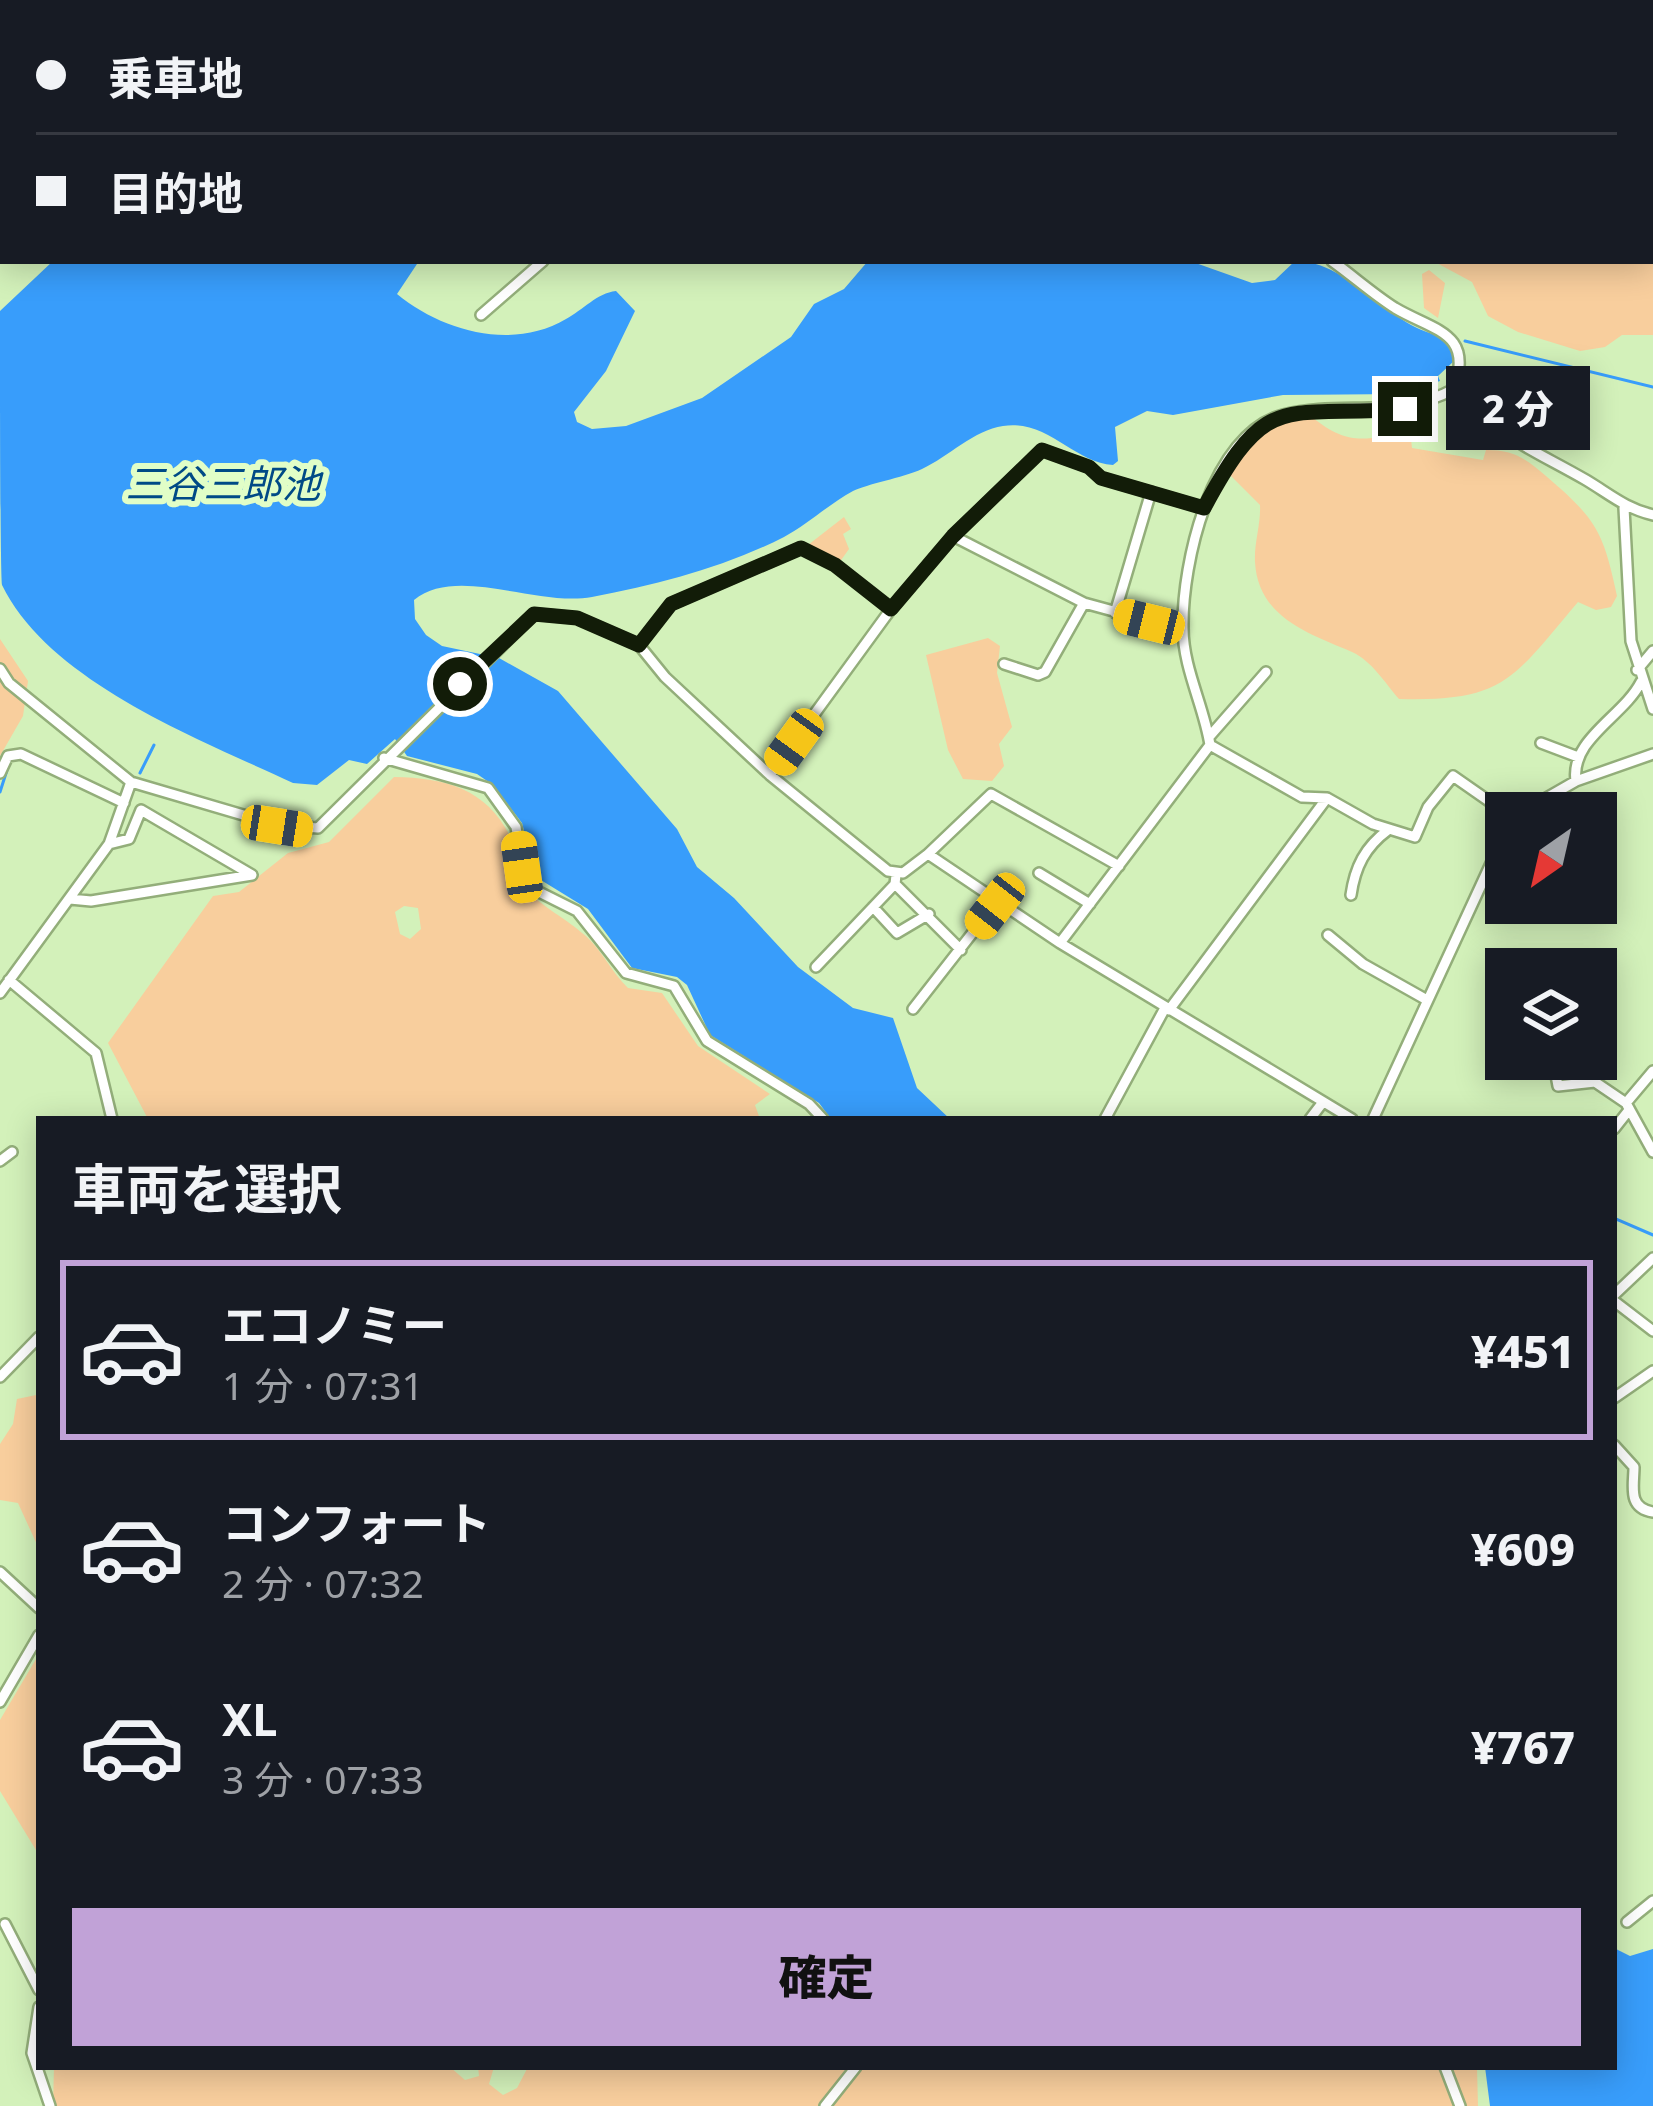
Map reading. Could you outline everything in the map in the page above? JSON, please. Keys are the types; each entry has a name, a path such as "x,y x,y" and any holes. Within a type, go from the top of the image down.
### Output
{"street":[{"path":"482,315 540,264"},
{"path":"1336,264 1393,307 1451,339 1460,359 1454,389"},
{"path":"1454,389 1513,444 1592,483 1624,508 1653,515"},
{"path":"1454,389 1405,409 1309,411 1263,424 1232,455 1204,508 1186,574 1183,630 1209,741 1302,796 1327,798 1388,830 1415,837 1428,807 1453,776 1485,798"},
{"path":"770,775 891,609 953,536 1042,450 1089,467 1101,478 1204,508"},
{"path":"1114,613 1151,492"},
{"path":"1624,508 1630,641 1653,709"},
{"path":"953,536 1084,603 1183,630"},
{"path":"639,645 671,604 801,548 835,565 891,609"},
{"path":"1004,664 1038,675 1045,672 1084,603"},
{"path":"0,669 9,683 130,782 277,826 312,829 334,818 384,758 534,614 577,618 639,645 665,677 770,775 896,880 961,950"},
{"path":"1576,782 1578,758 1653,651"},
{"path":"1060,943 1265,672"},
{"path":"1541,743 1578,758"},
{"path":"0,773 8,756 21,754 124,803"},
{"path":"1558,792 1653,754"},
{"path":"384,758 488,788 516,827 522,867 533,889 577,911 626,973 674,986 707,1041 809,1104 820,1116"},
{"path":"0,993 109,844 130,782"},
{"path":"816,967 896,880 991,794 1119,866"},
{"path":"1107,1116 1167,1009 1327,798"},
{"path":"70,899 91,901 252,874 141,810 129,839 109,844"},
{"path":"1351,895 1354,871 1372,842 1388,830"},
{"path":"928,854 1060,943 1347,1116"},
{"path":"1039,873 1090,904"},
{"path":"1374,1116 1485,876"},
{"path":"913,1010 999,899"},
{"path":"873,907 897,933 929,914"},
{"path":"1328,935 1364,964 1427,1000"},
{"path":"9,980 97,1053 111,1116"},
{"path":"1617,1124 1653,1071"},
{"path":"1557,1080 1558,1086 1595,1082 1628,1106 1653,1152"},
{"path":"1312,1116 1323,1102"},
{"path":"0,1161 12,1152"},
{"path":"1617,1295 1653,1258"},
{"path":"1617,1301 1653,1331"},
{"path":"0,1377 36,1340"},
{"path":"1617,1395 1653,1371"},
{"path":"1617,1448 1634,1466 1630,1489 1636,1500 1653,1512"},
{"path":"0,1572 36,1605"},
{"path":"0,1702 36,1640"},
{"path":"1627,1922 1653,1901"},
{"path":"2,1923 36,1985"},
{"path":"36,2027 32,2053 36,2065"},
{"path":"38,2070 50,2106"},
{"path":"825,2106 854,2070"},
{"path":"1446,2070 1460,2106"}],"shaded area":[{"path":"1439,264 1653,264 1653,335 1622,335 1605,347 1580,351 1518,332 1488,316 1472,282"},
{"path":"1429,270 1445,283 1438,318 1424,308 1422,274"},
{"path":"1312,417 1348,437 1410,430 1412,448 1483,460 1486,450 1496,450 1525,460 1595,527 1617,596 1611,607 1596,610 1578,602 1521,667 1486,690 1435,699 1399,699 1359,656 1289,621 1258,581 1255,555 1260,505 1229,474 1244,450 1262,434"},
{"path":"844,517 851,529 843,534 849,549 839,563 808,545"},
{"path":"988,638 1000,646 997,673 1012,727 999,744 1004,766 992,781 963,779 948,750 926,655"},
{"path":"0,639 28,681 23,716 0,756"},
{"path":"394,777 431,780 464,790 502,823 512,840 516,874 534,897 587,937 628,988 662,993 698,1046 770,1094 755,1105 759,1116 146,1116 108,1043 213,896 239,892 288,853 329,842","holes":["404,906 418,908 421,929 410,939 400,934 395,912"]},
{"path":"36,1395 36,1542 18,1503 0,1500 0,1444 13,1424 17,1399"},
{"path":"36,1659 36,1850 0,1791 0,1720"},
{"path":"54,2070 453,2070 465,2080 479,2076 478,2070 493,2070 489,2084 503,2095 517,2088 526,2070 1477,2070 1478,2106 53,2106"}],"water":[{"name":"三谷三郎池","path":"50,264 417,264 397,294 456,327 501,335 545,329 616,291 635,311 606,371 574,412 577,422 592,429 626,426 702,398 791,337 814,304 844,289 865,264 1198,264 1252,283 1275,280 1292,264 1316,264 1353,283 1407,322 1448,337 1454,361 1438,376 1440,381 1401,394 1283,395 1173,415 1147,411 1115,427 1118,461 1113,465 1086,457 1034,429 1003,426 971,438 922,469 853,491 793,532 714,566 592,597 570,599 452,586 414,600 415,619 442,646 499,658 558,691 677,829 697,867 734,898 798,967 853,1008 893,1018 917,1088 947,1116 829,1116 819,1103 710,1035 687,985 677,977 632,968 588,909 536,877 522,823 493,785 477,774 407,756 395,739 367,764 349,760 317,785 293,783 130,704 54,651 24,620 2,585 0,311"},
{"path":"1653,1949 1653,2106 1490,2106 1485,2070 1617,2070 1617,1950 1630,1956"}],"waterway":[{"path":"1465,341 1653,387"},
{"path":"140,773 154,745"},
{"path":"0,792 8,767"},
{"path":"1617,1219 1653,1235"}],"route":[{"path":"460,684 534,614 577,618 639,645 671,604 801,548 835,565 891,609 953,536 1042,450 1089,467 1101,478 1204,508 1232,455 1263,424 1309,411 1405,409"}]}
